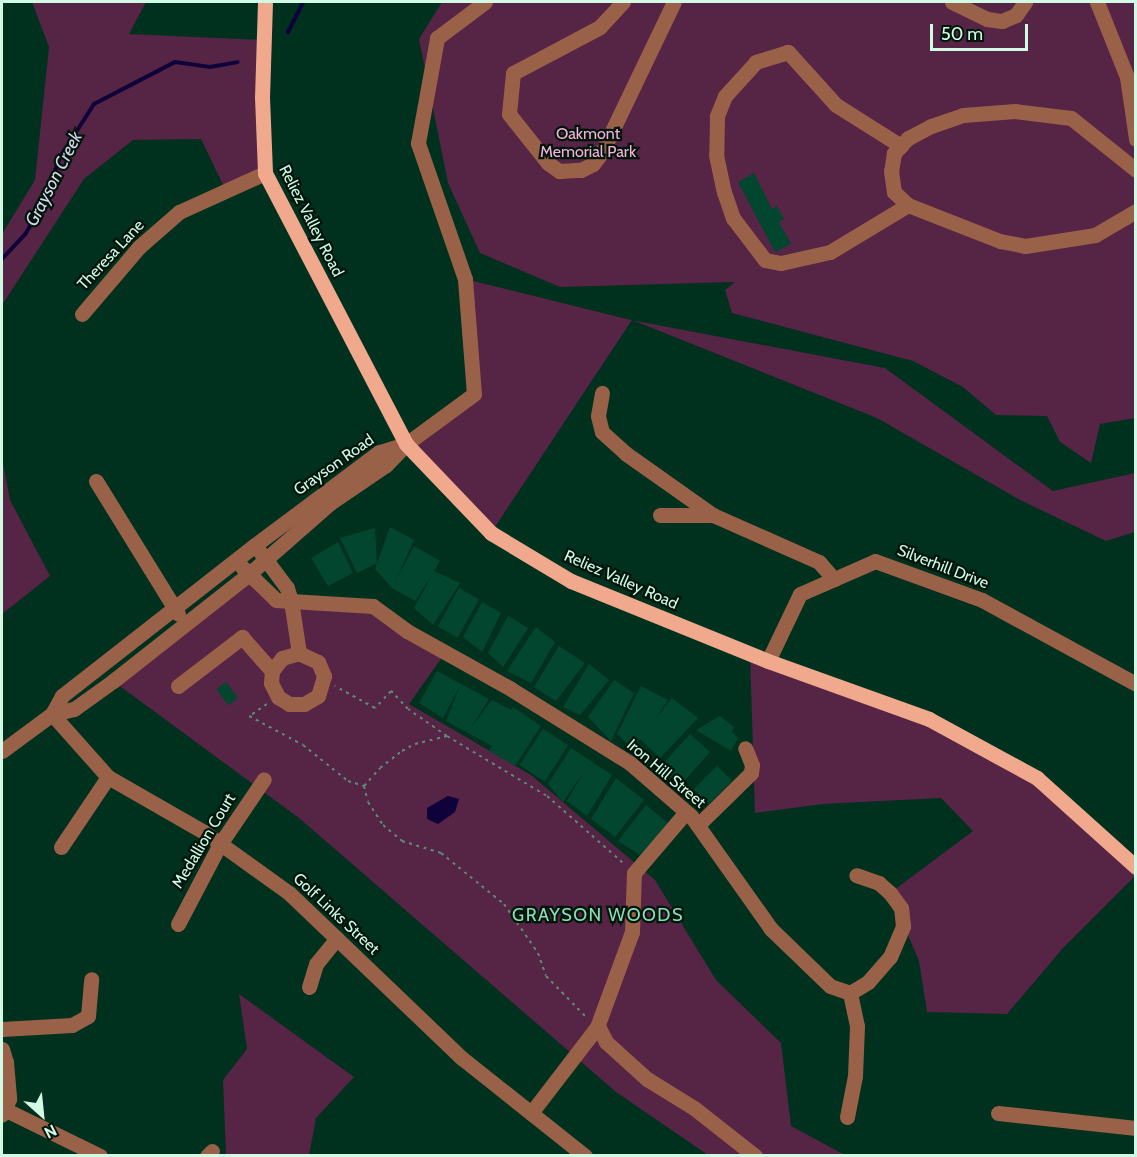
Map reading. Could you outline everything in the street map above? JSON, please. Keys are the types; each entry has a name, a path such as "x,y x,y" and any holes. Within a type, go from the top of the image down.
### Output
{"main road":[{"name":"Reliez Valley Road","path":"265,2 262,142 265,173 406,444 491,533 571,581 768,661 909,710 1037,778 1136,867"}],"street":[{"path":"406,444 474,394 465,279 418,142 437,38 485,2"},
{"path":"623,2 600,27 513,74 509,114 548,163 559,171 581,170 593,164 602,152 674,2"},
{"path":"952,2 987,19 1002,21 1016,15 1025,2"},
{"path":"1097,2 1127,77 1136,139"},
{"path":"900,146 836,105 788,52 756,62 725,96 717,116 716,155 724,192 733,218 765,260 781,263 830,252 908,205"},
{"path":"1136,170 1071,118 1046,112 963,115 931,126 900,146 894,153 891,171 894,192 908,205 1000,241 1025,246 1095,236 1136,212"},
{"name":"Theresa Lane","path":"82,314 139,247 179,212 265,173"},
{"path":"602,393 598,416 602,432 713,515 819,562 834,579"},
{"name":"Grayson Road","path":"52,714 62,696 255,544 379,452 406,444"},
{"name":"Grayson Road","path":"2,751 52,714 74,709 249,574 330,503 386,465 406,444"},
{"path":"96,481 185,624"},
{"path":"660,515 713,515"},
{"path":"255,544 287,588 299,653"},
{"name":"Iron Hill Street","path":"236,560 276,600 373,606 407,631 511,688 630,763 698,825 771,929 830,987 850,993"},
{"name":"Silverhill Drive","path":"768,661 800,594 875,561 982,600 1136,684"},
{"path":"178,686 242,637 272,670"},
{"path":"299,653 318,662 323,684 318,696 304,704 289,704 278,697 271,683 272,670 282,658 299,653"},
{"name":"Golf Links Street","path":"52,714 108,777 220,843 289,893 464,1059 585,1155"},
{"path":"698,825 751,772 746,748"},
{"path":"62,847 108,777"},
{"name":"Medallion Court","path":"178,924 220,843 264,778"},
{"path":"531,1113 597,1026 632,932 634,873 686,812"},
{"path":"847,1117 855,1076 857,1036 850,993 868,982 890,957 903,926 901,908 890,893 879,883 856,875"},
{"path":"309,987 316,964 337,938"},
{"path":"2,1029 72,1025 88,1016 91,979"},
{"path":"597,1026 606,1042 647,1079 694,1108 755,1155"},
{"path":"2,1049 6,1062 9,1100 3,1112 100,1155"},
{"path":"998,1113 1136,1128"}],"path":[{"path":"323,684 342,687 375,708 391,691 408,709 447,736 547,796 634,873"},
{"path":"278,697 249,716 303,745 348,781 364,786"},
{"path":"364,786 380,768 402,752 416,744 447,736"},
{"path":"364,786 375,814 402,841 441,853 504,904 538,953 546,976 597,1026"}],"green space":[{"path":"32,2 146,2 129,34 263,40 265,173 226,191 201,139 133,140 84,179 2,305 2,234 35,180 49,47"},
{"name":"Oakmont Memorial Park","path":"442,2 1135,2 1135,418 1100,424 1091,463 1060,442 1047,416 996,415 963,387 913,361 732,313 725,290 735,282 560,287 480,253 448,183 419,39"},
{"path":"465,279 632,320 491,533 406,444 474,393"},
{"path":"633,320 885,368 1053,491 1135,473 1135,532 1106,541 1022,501 877,418"},
{"path":"2,458 10,500 50,576 2,614"},
{"path":"248,575 277,602 373,606 445,653 409,704 531,775 655,880 716,980 781,1043 791,1126 845,1155 708,1155 616,1092 299,818 113,681"},
{"path":"750,654 899,706 1037,778 1135,867 1135,876 1063,948 1007,1014 927,1012 919,961 890,893 973,831 941,798 823,804 755,813"},
{"path":"239,994 354,1077 316,1118 309,1155 226,1155 223,1080 247,1049"}],"shaded area":[{"path":"448,796 459,799 455,812 438,824 427,819 427,808"}],"building":[{"path":"754,173 772,209 777,206 784,219 779,222 791,244 775,252 738,182"},
{"path":"390,527 414,540 395,582 414,546 440,561 434,571 460,583 433,625 414,608 432,575 415,601 392,588 375,569"},
{"path":"375,528 377,563 357,573 340,538"},
{"path":"338,542 353,573 328,586 311,558"},
{"path":"459,588 479,599 458,638 438,626"},
{"path":"482,602 501,613 482,652 463,637"},
{"path":"508,616 528,628 503,667 488,653"},
{"path":"536,627 555,642 531,683 507,671"},
{"path":"559,646 585,663 556,701 534,687"},
{"path":"589,664 609,680 580,715 563,707"},
{"path":"437,671 489,699 470,729 492,700 511,710 513,707 541,726 515,766 489,751 492,746 446,721 460,686 443,718 419,703"},
{"path":"614,680 634,693 611,741 588,717"},
{"path":"226,682 238,698 228,705 216,689"},
{"path":"641,686 668,700 655,719 672,698 698,718 660,758 640,739 633,749 617,734"},
{"path":"720,716 734,727 732,732 738,738 731,751 696,730"},
{"path":"543,729 568,745 545,781 520,765"},
{"path":"690,734 710,752 680,786 660,767"},
{"path":"571,748 612,775 587,816 567,801 583,773 563,802 548,784"},
{"path":"717,766 732,781 709,804 694,789"},
{"path":"616,778 644,800 615,837 591,819"},
{"path":"646,805 669,824 640,855 618,841"}],"waterway":[{"name":"Grayson Creek","path":"288,32 303,2"},
{"name":"Grayson Creek","path":"2,259 26,233 43,204 60,157 94,104 175,62 210,67 238,62"}],"district":[{"name":"GRAYSON WOODS","path":"598,915"}]}
